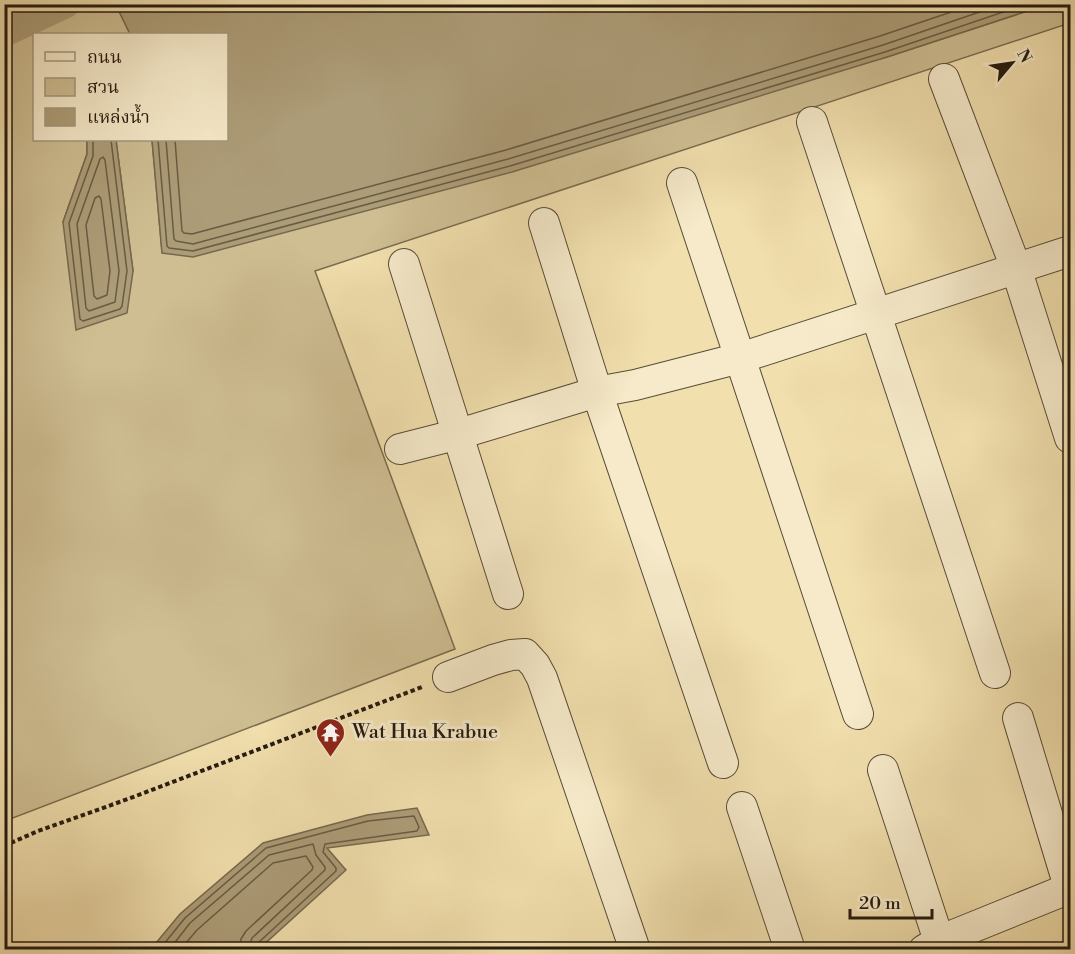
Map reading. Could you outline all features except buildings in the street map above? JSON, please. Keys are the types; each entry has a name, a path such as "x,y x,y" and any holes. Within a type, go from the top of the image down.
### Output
{"street":[{"path":"945,79 1016,268 1071,438"},
{"path":"812,122 995,673"},
{"path":"682,183 858,714"},
{"path":"544,223 597,392 723,763"},
{"path":"400,449 459,434 597,392 635,385 740,358 1071,251"},
{"path":"404,264 508,594"},
{"path":"448,677 511,655 525,654 535,665 542,678 635,950"},
{"path":"883,770 935,947 1070,889 1018,718"},
{"path":"742,807 790,950"}],"path":[{"path":"4,846 38,831 448,677"}],"green space":[{"path":"11,4 116,5 130,33 33,33 33,141 87,141 87,154 63,222 133,271 116,141 152,141 162,252 887,57 1046,5 1070,5 1070,23 315,271 455,649 5,821 5,9"}],"water":[{"path":"116,5 1046,5 887,57 512,172 193,257 162,253 152,141 228,141 228,33 130,33"},
{"path":"87,141 116,141 133,271 127,313 76,330 63,222 87,154"},
{"path":"417,808 429,835 327,848 346,870 259,949 151,949 180,914 263,843 367,815"}],"waterway":[{"path":"4,33 66,4"}],"place":[{"name":"Wat Hua Krabue","path":"331,758"}]}
